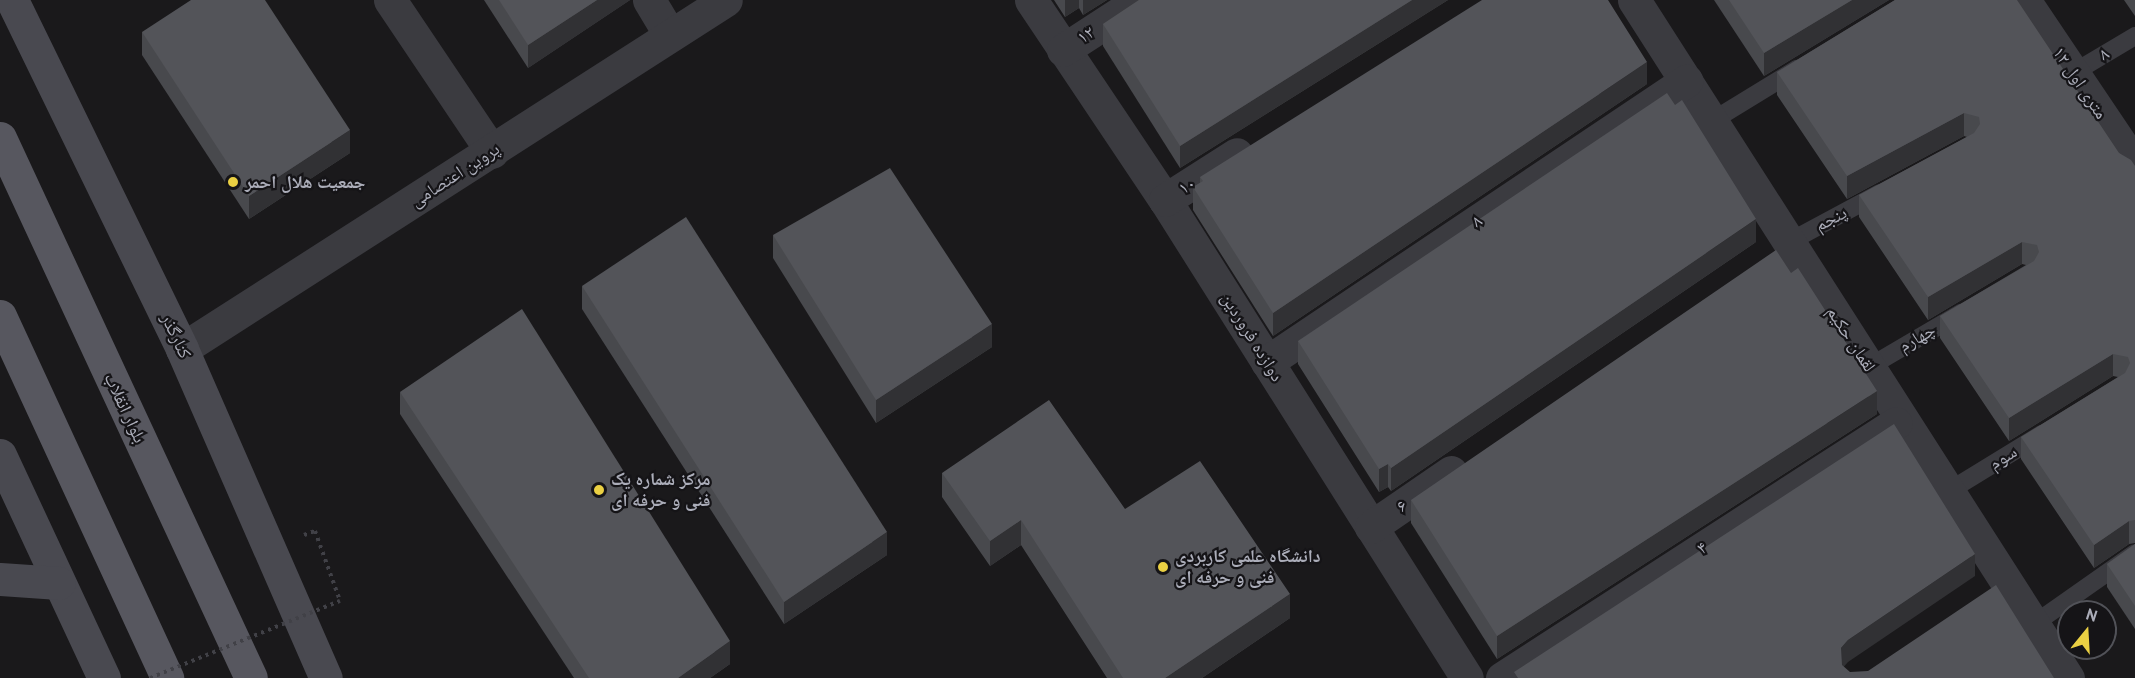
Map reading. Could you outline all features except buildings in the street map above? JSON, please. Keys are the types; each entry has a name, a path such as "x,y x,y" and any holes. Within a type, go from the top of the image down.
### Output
{"main road":[{"name":"کنارگذر","path":"12,0 182,349 326,678"},
{"name":"بلوار انقلاب","path":"0,138 251,678"},
{"path":"0,315 167,678"},
{"path":"0,455 104,678"},
{"path":"0,579 59,582"}],"street":[{"path":"390,0 492,152"},
{"path":"649,0 670,35"},
{"name":"پروین اعتصامی","path":"182,349 726,0"},
{"name":"دوازده فروردین","path":"1031,0 1165,200 1467,678"},
{"name":"۱۲","path":"1063,50 1140,0"},
{"name":"لقمان حکیم","path":"1634,0 2068,678"},
{"name":"۱۲ متری اول","path":"2024,0 2135,165"},
{"name":"۸","path":"1267,362 1686,81"},
{"name":"۱۰","path":"1165,200 1264,137"},
{"path":"1760,262 1789,242"},
{"name":"۴","path":"1502,678 1903,419"},
{"name":"۶","path":"1371,527 1478,454"},
{"path":"1976,599 2005,579"}],"lane":[{"name":"۸","path":"2073,73 2135,36"},
{"path":"1712,121 1811,60"},
{"name":"پنجم","path":"1789,242 1899,183"},
{"name":"چهارم","path":"1869,367 1978,303"},
{"name":"سوم","path":"1949,491 2059,423"},
{"path":"2034,624 2135,553"}],"path":[{"path":"150,678 340,601 315,531"}],"place":[{"name":"جمعیت هلال احمر","path":"233,182"},
{"name":"مرکز شماره یک فنی و حرفه ای","path":"599,490"},
{"name":"دانشگاه علمی کاربردی فنی و حرفه ای","path":"1163,567"}]}
